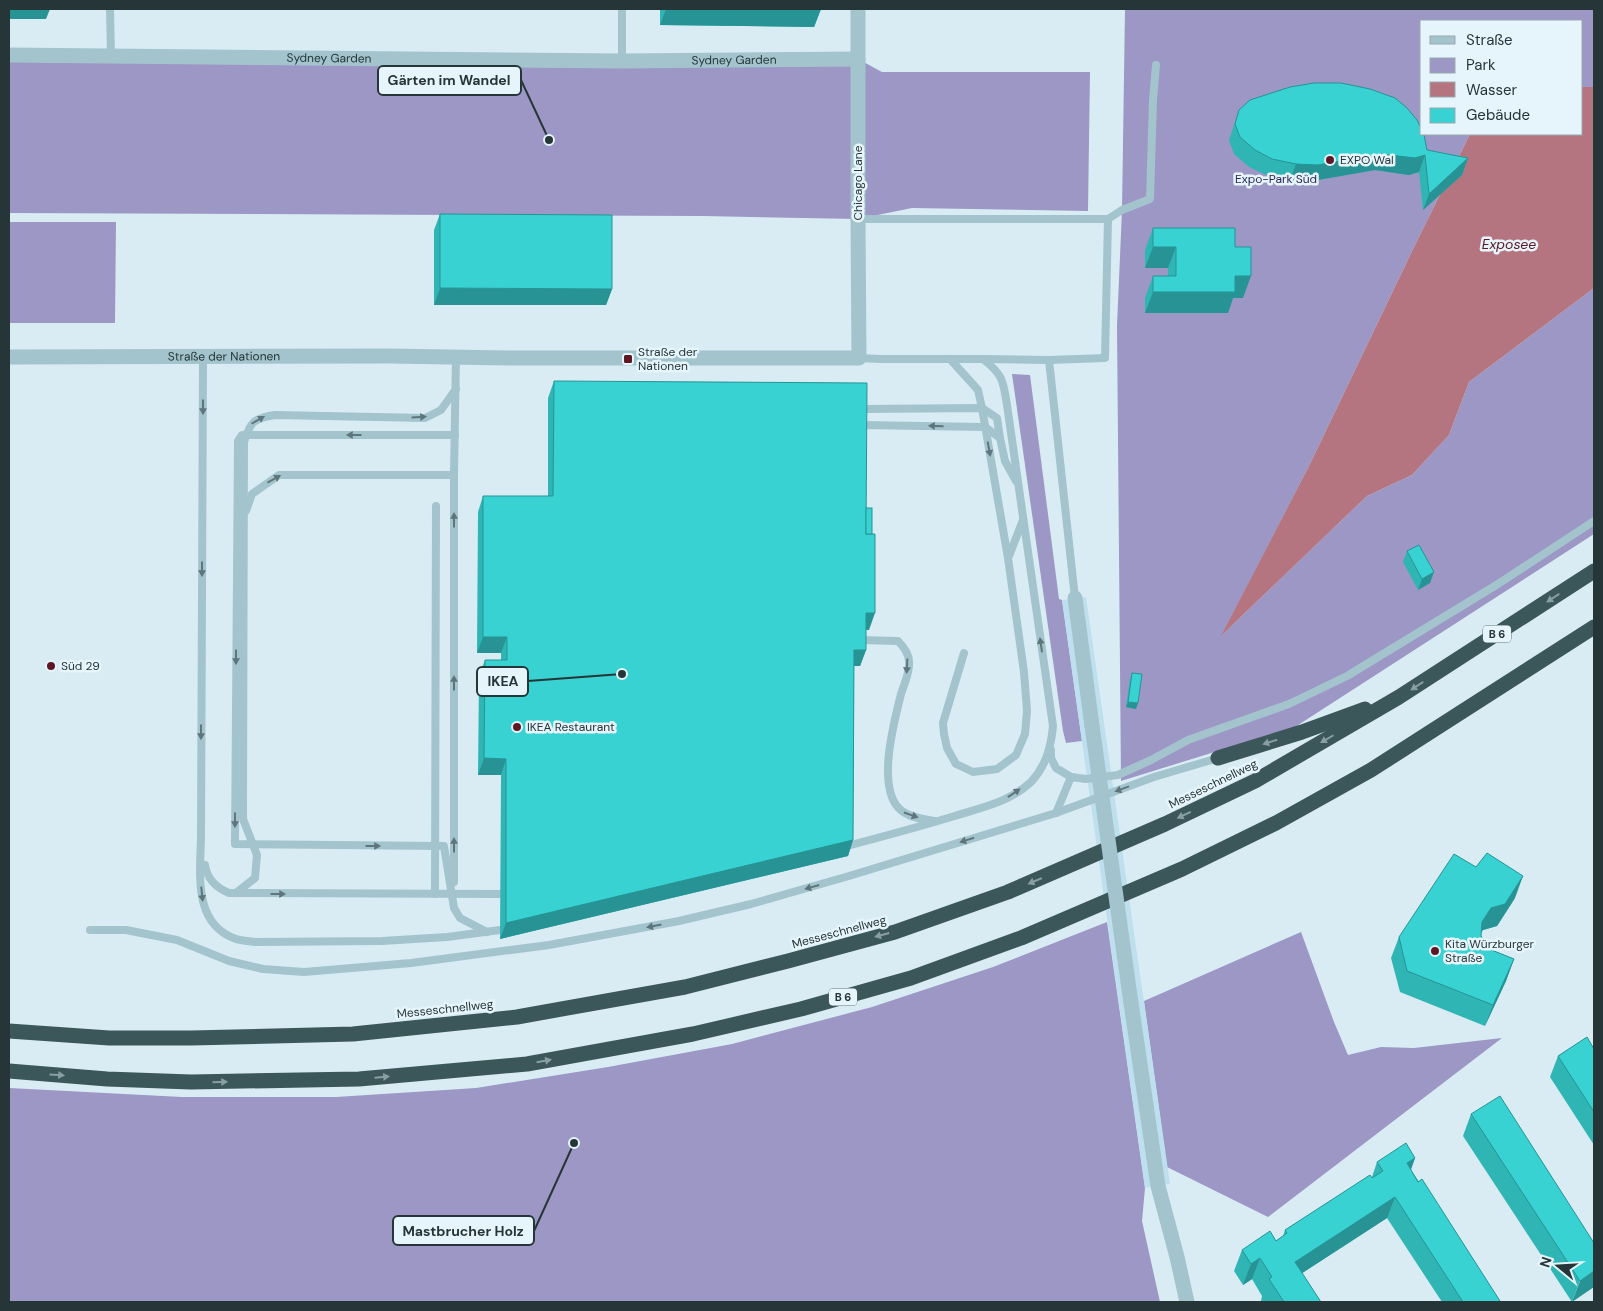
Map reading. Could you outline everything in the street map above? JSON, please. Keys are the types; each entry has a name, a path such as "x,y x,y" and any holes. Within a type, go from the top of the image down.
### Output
{"highway":[{"name":"Messeschnellweg","path":"9,1031 118,1038 353,1034 517,1016 685,987 895,932 1008,892 1165,824 1255,781 1399,697 1594,571"},
{"name":"B 6","path":"9,1071 107,1079 191,1082 359,1079 527,1064 693,1034 801,1009 911,978 1021,938 1182,869 1276,823 1371,770 1594,627"},
{"path":"1218,758 1302,732 1399,697"}],"street":[{"name":"Chicago Lane","path":"858,9 859,358"},
{"name":"Sydney Garden","path":"9,55 622,62 858,59"},
{"name":"Straße der Nationen","path":"9,357 456,356 516,358 859,358"},
{"path":"1075,598 1158,1186 1187,1302"}],"lane":[{"path":"110,9 111,56"},
{"path":"622,9 622,62"},
{"path":"858,219 1108,218 1122,210 1150,199 1156,65"},
{"path":"859,358 1049,360 1105,358 1108,218"},
{"path":"454,894 454,475 456,356"},
{"path":"204,358 201,897 206,914 219,930 237,939 256,942 382,941 447,937 500,930"},
{"path":"950,359 978,390 1008,558 1024,672 1027,711 1025,734 1016,755 997,769 973,772 956,764 947,748 944,724 964,653"},
{"path":"984,359 998,372 1004,388 1053,726 1051,758 1056,768 1072,777 1086,779 1118,775 1188,740 1289,704 1347,676 1498,584 1594,521"},
{"path":"1049,360 1075,598"},
{"path":"236,893 254,878 257,855 243,819 244,442 249,427 253,421 264,416 275,415 425,418 441,410 456,389"},
{"path":"862,409 982,408 996,418 1004,461 1018,484"},
{"path":"861,425 985,427 1000,438"},
{"path":"455,435 242,435 238,442 235,844 444,846 454,908 460,918 486,932"},
{"path":"244,515 252,494 279,475 454,475"},
{"path":"436,506 436,894"},
{"path":"1008,558 1023,518"},
{"path":"860,640 898,641 905,648 909,664 892,728 888,776 890,793 895,805 902,812 909,816 936,822"},
{"path":"848,846 1001,802 1031,782 1044,765 1051,746"},
{"path":"90,930 126,930 167,938 199,948 229,961 263,969 304,972 412,963 549,945 751,904 1056,813 1154,777 1218,758"},
{"path":"1056,813 1072,777"},
{"path":"201,833 206,873 218,889 229,893 500,894"}],"green space":[{"name":"Expo-Park Süd","path":"1125,9 1594,9 1594,87 1583,87 1583,20 1420,20 1420,135 1470,135 1310,464 1222,635 1367,496 1412,475 1449,435 1469,382 1594,288 1594,534 1295,727 1121,781 1117,326 1122,210"},
{"path":"9,55 858,59 882,72 1090,72 1088,211 912,208 858,219 703,216 9,213"},
{"path":"9,222 116,222 115,323 9,323"},
{"path":"1012,374 1030,375 1059,599 1062,600 1082,741 1066,743 1063,731"},
{"path":"1107,922 1145,1188 1142,1221 1160,1302 9,1302 9,1088 182,1097 336,1097 476,1088 608,1067 732,1044 872,1007 993,967"},
{"path":"1301,932 1348,1055 1381,1047 1414,1048 1502,1038 1268,1217 1167,1167 1144,1001"}],"shaded area":[{"path":"1086,597 1170,1184 1145,1188 1062,600"}],"water":[{"name":"Exposee","path":"1583,87 1594,87 1594,288 1469,382 1449,435 1412,475 1367,496 1221,636 1310,464 1470,135 1583,135"}],"building":[{"name":"EXPO Wal","path":"1314,83 1341,83 1370,89 1395,98 1417,120 1420,126 1420,135 1424,135 1427,150 1468,158 1429,194 1425,155 1415,158 1381,154 1318,165 1296,164 1272,159 1255,150 1240,137 1235,124 1239,110 1250,100 1290,87"},
{"path":"440,214 612,215 612,289 440,288"},
{"path":"1153,228 1235,228 1235,247 1251,247 1251,276 1235,276 1235,292 1153,292 1153,276 1176,276 1176,247 1153,247"},
{"path":"554,381 867,383 866,534 875,534 875,613 866,613 866,650 854,650 853,840 506,923 506,759 484,758 485,660 507,660 507,637 483,637 483,496 553,496"},
{"path":"866,508 872,508 872,534 866,534"},
{"path":"1419,545 1434,572 1422,579 1407,551"},
{"path":"1132,673 1142,674 1138,703 1128,702"},
{"name":"Kita Würzburger Straße","path":"1487,853 1523,876 1505,904 1491,908 1482,922 1481,936 1489,949 1514,959 1493,1005 1407,971 1399,937 1454,854 1476,867"},
{"path":"1587,1037 1594,1049 1594,1112 1558,1056"},
{"path":"1500,1096 1594,1243 1594,1271 1580,1281 1471,1114"},
{"path":"1406,1143 1415,1158 1407,1163 1418,1182 1422,1179 1500,1301 1463,1302 1395,1197 1295,1262 1321,1302 1284,1302 1269,1279 1272,1277 1260,1258 1251,1264 1242,1250 1270,1231 1276,1241 1287,1233 1285,1230 1370,1175 1372,1178 1383,1171 1377,1162"}],"place":[{"name":"Gärten im Wandel","path":"549,140"},
{"name":"EXPO Wal","path":"1330,160"},
{"name":"Straße der Nationen","path":"628,359"},
{"name":"Süd 29","path":"51,666"},
{"name":"IKEA","path":"622,674"},
{"name":"IKEA Restaurant","path":"517,727"},
{"name":"Kita Würzburger Straße","path":"1435,951"},
{"name":"Mastbrucher Holz","path":"574,1143"}]}
